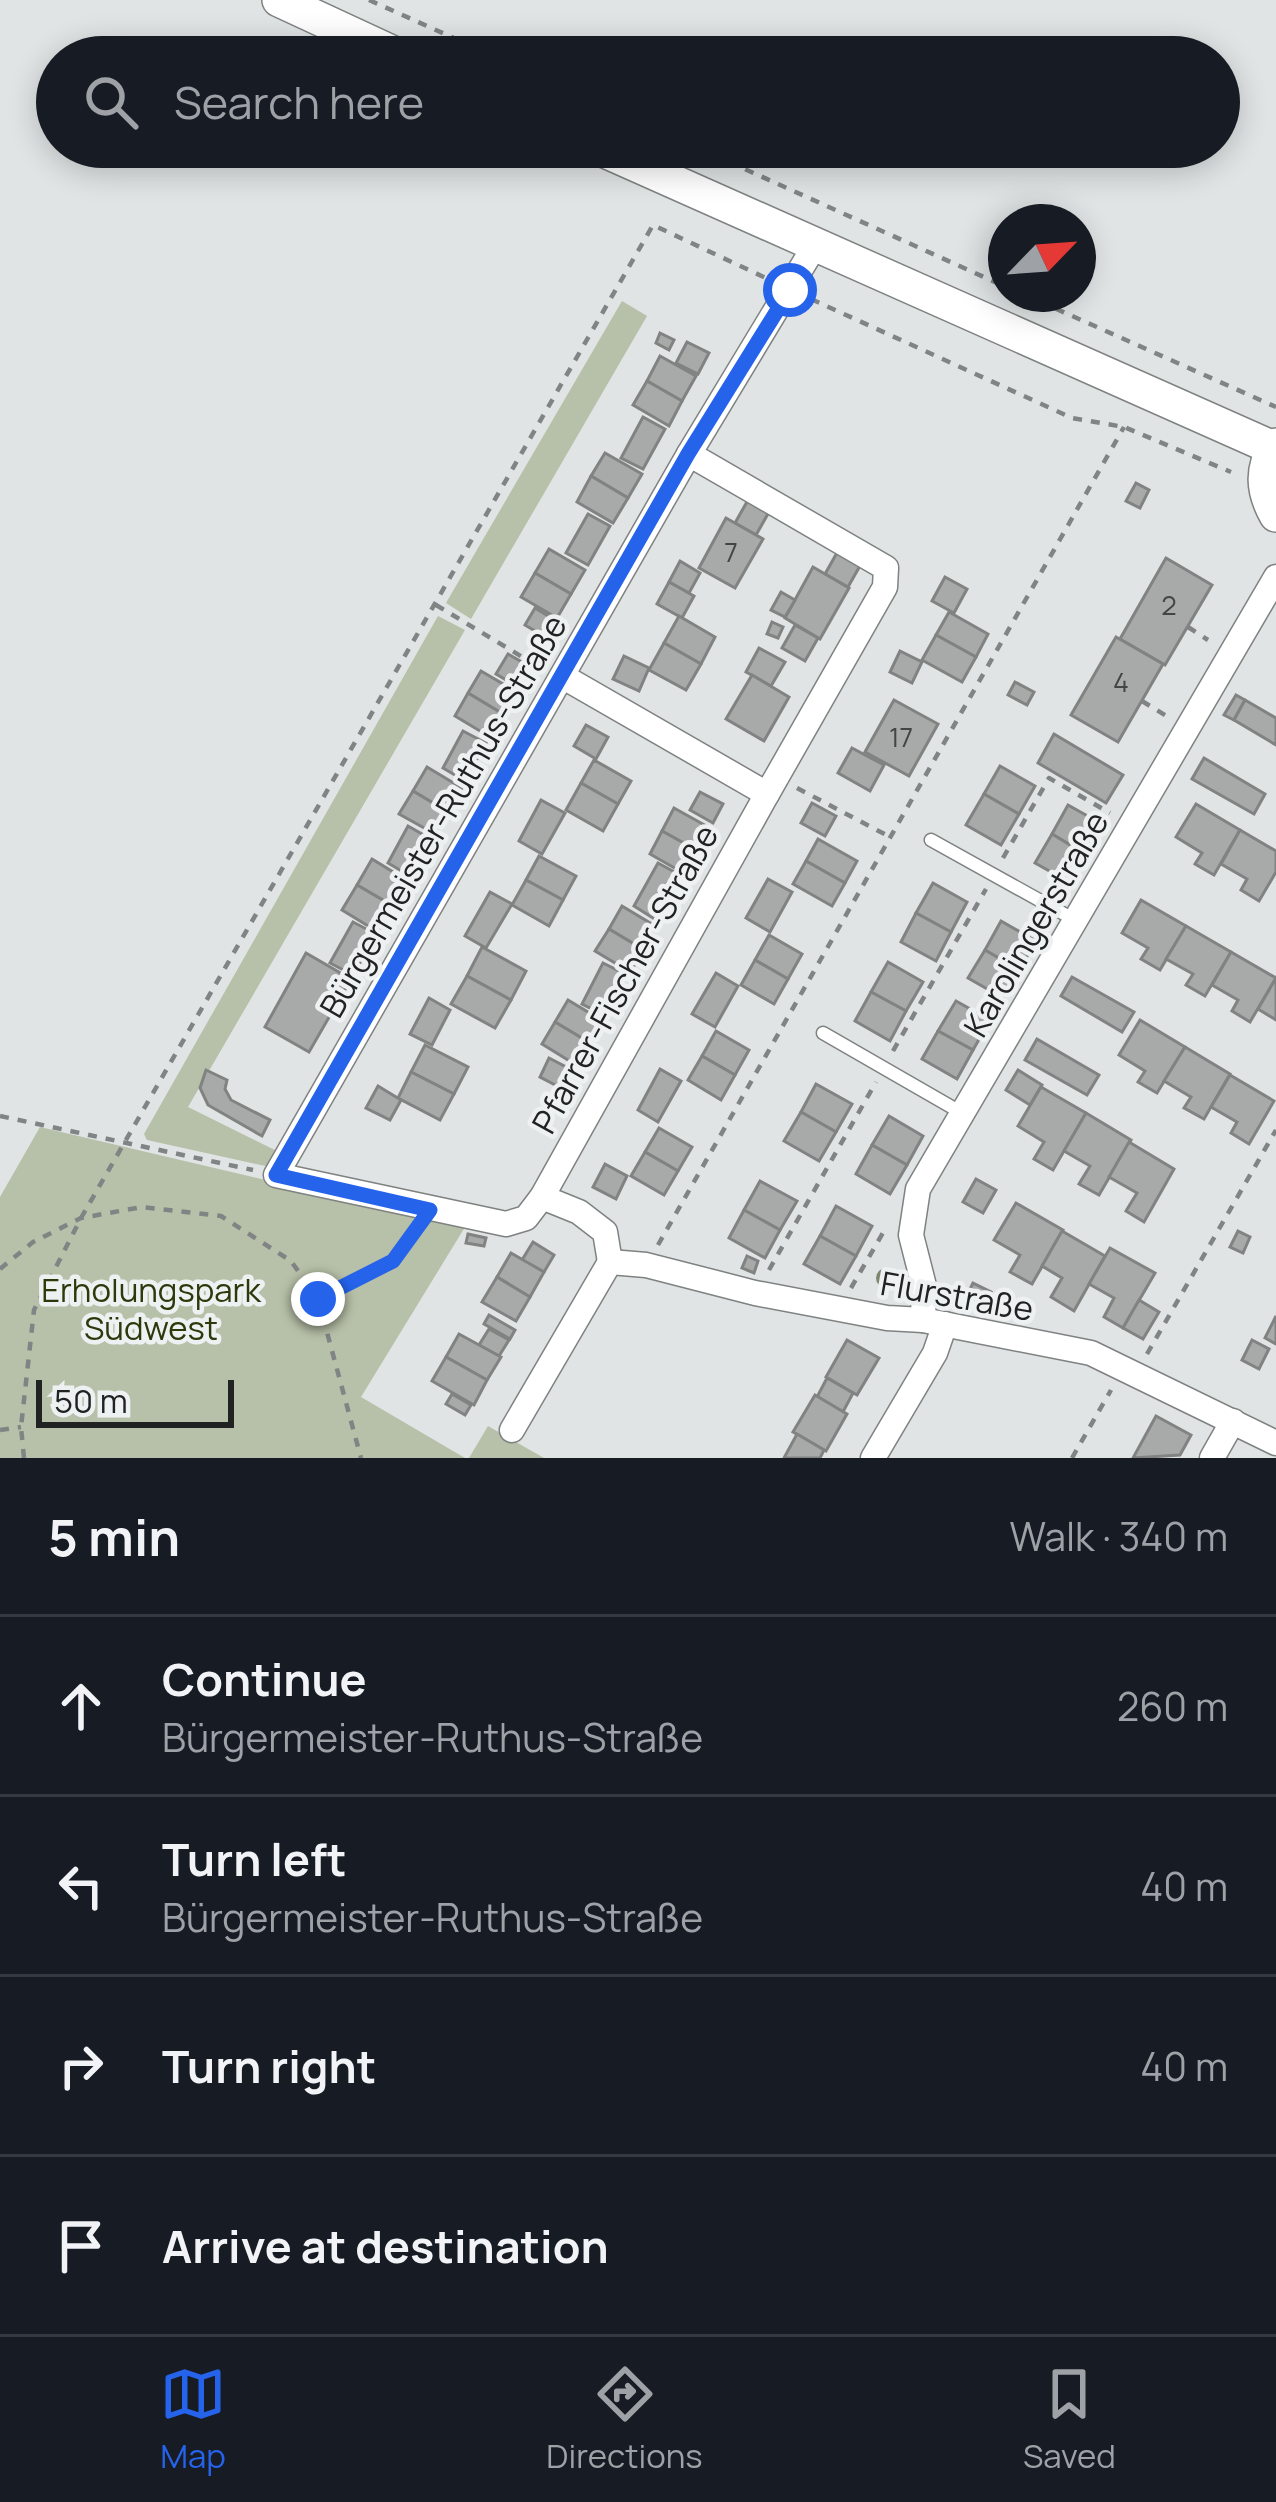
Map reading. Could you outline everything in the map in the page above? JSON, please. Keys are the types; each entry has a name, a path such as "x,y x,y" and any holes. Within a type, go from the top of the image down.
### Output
{"street":[{"path":"279,0 357,36"},
{"path":"642,168 1274,447 1264,482 1276,515"},
{"name":"Bürgermeister-Ruthus-Straße","path":"276,1175 688,454 814,247"},
{"name":"Pfarrer-Fischer-Straße","path":"542,1197 885,587 886,568 688,454"},
{"name":"Karolingerstraße","path":"934,1322 911,1235 918,1189 1274,582"},
{"path":"561,678 771,786"},
{"path":"276,1175 506,1224 526,1218 542,1197 579,1213 605,1232 610,1262 512,1430"},
{"name":"Flurstraße","path":"610,1262 646,1265 755,1293 1091,1353 1276,1443"},
{"path":"873,1458 935,1353 934,1322"},
{"path":"1212,1458 1233,1421"}],"lane":[{"path":"931,840 1076,920"},
{"path":"823,1034 962,1113"}],"path":[{"path":"369,0 449,36"},
{"path":"743,168 988,278"},
{"path":"24,1458 21,1427 34,1310 81,1218 653,225 1072,418 1124,427 1231,472"},
{"path":"1063,312 1276,407"},
{"path":"646,1265 1124,427"},
{"path":"436,604 561,678"},
{"path":"755,1293 1049,778 1131,824"},
{"path":"771,786 892,838"},
{"path":"0,1116 276,1175"},
{"path":"1072,1458 1276,1130"},
{"path":"0,1269 33,1242 81,1218 142,1207 221,1216 291,1261 318,1299 361,1458"},
{"path":"318,1299 393,1261 430,1210"},
{"path":"0,1430 21,1427"}],"green space":[{"path":"622,301 647,316 471,619 446,603"},
{"path":"438,616 465,630 188,1107 279,1152 270,1167 147,1140 144,1134"},
{"name":"Erholungspark Südwest","path":"40,1127 465,1227 361,1397 465,1458 0,1458 0,1197"},
{"path":"488,1426 544,1458 469,1458"}],"building":[{"path":"660,333 674,340 669,350 656,343"},
{"path":"687,342 709,353 698,374 676,363"},
{"path":"660,356 696,376 682,401 647,381"},
{"path":"647,381 682,401 669,426 633,405"},
{"path":"643,417 665,429 643,469 621,458"},
{"path":"605,453 642,474 628,498 591,476"},
{"path":"591,476 628,498 613,523 577,502"},
{"path":"1136,483 1149,490 1140,508 1126,501"},
{"path":"748,500 769,512 756,535 735,523"},
{"path":"588,514 610,526 588,565 566,553"},
{"path":"726,518 763,539 735,588 699,568"},
{"path":"549,549 585,570 571,594 535,573"},
{"path":"838,551 861,564 848,587 825,574"},
{"path":"1166,558 1212,585 1165,665 1120,639"},
{"path":"680,561 700,573 689,593 669,582"},
{"path":"813,567 849,588 820,639 785,618"},
{"path":"535,573 571,594 557,618 521,597"},
{"path":"945,577 967,589 954,613 932,601"},
{"path":"669,582 694,596 682,618 657,604"},
{"path":"781,592 795,600 785,617 771,610"},
{"path":"535,608 555,620 545,637 525,625"},
{"path":"949,612 988,634 976,657 936,635"},
{"path":"679,616 715,637 701,664 664,643"},
{"path":"772,622 783,627 778,638 767,634"},
{"path":"795,625 818,638 805,661 782,648"},
{"path":"936,635 976,657 962,682 922,660"},
{"path":"1116,637 1163,664 1118,742 1071,715"},
{"path":"664,643 701,664 686,690 649,670"},
{"path":"759,648 785,662 771,686 746,672"},
{"path":"900,651 922,662 912,683 890,672"},
{"path":"508,654 529,666 518,687 496,674"},
{"path":"624,656 649,668 639,691 613,679"},
{"path":"481,671 517,692 503,714 468,693"},
{"path":"752,675 789,697 764,741 726,719"},
{"path":"1015,682 1034,692 1027,705 1008,695"},
{"path":"468,693 503,714 490,737 455,716"},
{"path":"1236,695 1245,700 1234,720 1224,715"},
{"path":"894,700 938,724 909,776 865,752"},
{"path":"1245,700 1276,718 1276,745 1234,720"},
{"path":"586,725 608,737 596,759 574,746"},
{"path":"463,731 486,743 465,781 443,768"},
{"path":"1054,734 1123,775 1106,803 1038,763"},
{"path":"852,748 884,765 870,791 838,773"},
{"path":"1204,758 1265,794 1254,814 1192,779"},
{"path":"594,760 631,781 618,804 581,783"},
{"path":"1000,766 1035,786 1019,814 984,794"},
{"path":"427,767 462,788 448,812 413,791"},
{"path":"581,783 618,804 603,831 566,810"},
{"path":"413,791 448,812 435,834 399,814"},
{"path":"700,792 723,804 713,823 690,810"},
{"path":"984,794 1019,814 1001,845 966,825"},
{"path":"541,800 565,813 542,854 519,841"},
{"path":"812,803 836,816 825,836 801,823"},
{"path":"1196,804 1240,830 1214,875 1195,864 1202,853 1176,837"},
{"path":"1068,805 1102,824 1085,854 1052,834"},
{"path":"674,808 710,828 698,851 662,831"},
{"path":"408,826 431,839 410,876 388,863"},
{"path":"1240,830 1276,851 1276,872 1259,901 1241,890 1247,879 1221,864"},
{"path":"662,831 698,851 685,874 650,854"},
{"path":"1052,834 1085,854 1069,882 1035,863"},
{"path":"818,839 857,861 845,883 806,861"},
{"path":"539,856 576,876 563,900 526,880"},
{"path":"372,859 408,881 393,906 357,885"},
{"path":"806,861 845,883 832,906 793,884"},
{"path":"658,863 682,876 656,920 634,906"},
{"path":"768,879 792,892 770,932 746,918"},
{"path":"526,880 563,900 549,926 512,905"},
{"path":"933,883 967,902 951,932 916,913"},
{"path":"357,885 393,906 378,932 342,910"},
{"path":"490,892 512,904 486,948 465,936"},
{"path":"1141,900 1186,926 1160,970 1141,959 1148,948 1122,933"},
{"path":"622,906 657,927 644,950 609,929"},
{"path":"916,913 951,932 936,961 901,942"},
{"path":"1001,921 1036,941 1019,970 985,950"},
{"path":"353,922 376,934 353,975 330,963"},
{"path":"1186,926 1231,952 1205,996 1186,985 1193,974 1166,959"},
{"path":"609,929 644,950 630,972 595,951"},
{"path":"769,935 802,954 788,979 755,960"},
{"path":"482,947 526,971 511,1000 467,976"},
{"path":"985,950 1019,970 1003,998 968,978"},
{"path":"1231,952 1276,978 1250,1022 1232,1011 1238,1000 1212,985"},
{"path":"306,953 351,979 309,1052 265,1027"},
{"path":"755,960 788,979 774,1004 741,985"},
{"path":"888,962 923,982 906,1011 871,992"},
{"path":"603,963 625,974 604,1015 582,1004"},
{"path":"716,973 738,986 715,1027 692,1014"},
{"path":"467,976 511,1000 495,1028 451,1004"},
{"path":"1072,977 1134,1012 1122,1032 1061,996"},
{"path":"1276,978 1276,1020 1258,1009"},
{"path":"871,992 906,1011 890,1041 855,1021"},
{"path":"429,998 450,1010 432,1045 410,1034"},
{"path":"568,1000 603,1021 590,1043 555,1022"},
{"path":"956,1001 990,1020 973,1050 938,1031"},
{"path":"1140,1020 1185,1047 1157,1093 1138,1082 1145,1071 1119,1055"},
{"path":"555,1022 590,1043 576,1065 542,1044"},
{"path":"716,1031 749,1050 735,1075 702,1056"},
{"path":"938,1031 973,1050 957,1079 922,1059"},
{"path":"1037,1039 1099,1075 1087,1095 1025,1060"},
{"path":"425,1045 468,1067 454,1094 411,1072"},
{"path":"1185,1047 1230,1074 1204,1119 1184,1108 1191,1097 1164,1081"},
{"path":"702,1056 735,1075 721,1100 688,1080"},
{"path":"549,1058 570,1069 561,1088 540,1077"},
{"path":"660,1069 681,1081 658,1122 638,1110"},
{"path":"206,1070 227,1080 225,1089 231,1100 270,1120 262,1136 208,1105 200,1088"},
{"path":"1018,1070 1042,1085 1030,1105 1006,1090"},
{"path":"411,1072 454,1094 440,1120 398,1098"},
{"path":"1230,1075 1274,1101 1249,1144 1231,1133 1237,1122 1211,1107"},
{"path":"816,1084 852,1104 836,1132 801,1112"},
{"path":"378,1086 401,1100 390,1120 366,1108"},
{"path":"1041,1087 1086,1113 1053,1170 1034,1159 1044,1142 1018,1126"},
{"path":"801,1112 836,1132 819,1161 784,1141"},
{"path":"1086,1113 1131,1140 1099,1195 1079,1184 1090,1166 1064,1151"},
{"path":"889,1116 923,1136 907,1165 872,1145"},
{"path":"659,1128 692,1147 678,1171 645,1152"},
{"path":"1129,1142 1174,1169 1144,1222 1126,1211 1137,1193 1109,1177"},
{"path":"872,1145 907,1165 890,1194 856,1174"},
{"path":"645,1152 678,1171 664,1195 631,1176"},
{"path":"605,1164 627,1176 616,1199 593,1187"},
{"path":"976,1179 996,1190 983,1213 963,1202"},
{"path":"760,1181 797,1201 780,1230 744,1210"},
{"path":"1016,1203 1063,1230 1032,1284 1010,1272 1020,1255 994,1240"},
{"path":"836,1206 872,1226 856,1256 820,1236"},
{"path":"744,1210 780,1230 765,1258 729,1238"},
{"path":"1062,1231 1105,1256 1074,1311 1051,1297 1062,1278 1042,1266"},
{"path":"1238,1231 1250,1237 1243,1253 1230,1247"},
{"path":"468,1234 486,1238 484,1246 466,1243"},
{"path":"820,1236 856,1256 840,1284 804,1264"},
{"path":"533,1242 554,1255 544,1272 522,1260"},
{"path":"1110,1248 1155,1273 1123,1328 1104,1317 1114,1298 1089,1284"},
{"path":"511,1253 544,1272 530,1297 497,1277"},
{"path":"747,1256 758,1261 754,1273 742,1268"},
{"path":"497,1277 530,1297 516,1321 482,1302"},
{"path":"973,1283 991,1292 985,1304 967,1295"},
{"path":"1139,1300 1159,1312 1143,1339 1123,1328"},
{"path":"489,1315 515,1330 510,1339 484,1324"},
{"path":"1276,1316 1276,1344 1265,1338"},
{"path":"489,1329 509,1340 499,1356 479,1345"},
{"path":"459,1334 501,1357 487,1380 446,1357"},
{"path":"847,1340 879,1358 857,1395 826,1377"},
{"path":"1252,1340 1269,1349 1259,1369 1242,1360"},
{"path":"446,1357 487,1380 474,1405 432,1381"},
{"path":"827,1378 853,1393 843,1412 817,1397"},
{"path":"452,1394 471,1405 465,1415 446,1404"},
{"path":"815,1395 847,1414 826,1451 793,1432"},
{"path":"1156,1416 1191,1435 1180,1455 1133,1458"},
{"path":"797,1434 824,1450 820,1458 784,1458"}],"route":[{"path":"318,1299 393,1261 430,1210 276,1175 688,454 790,290"}]}
